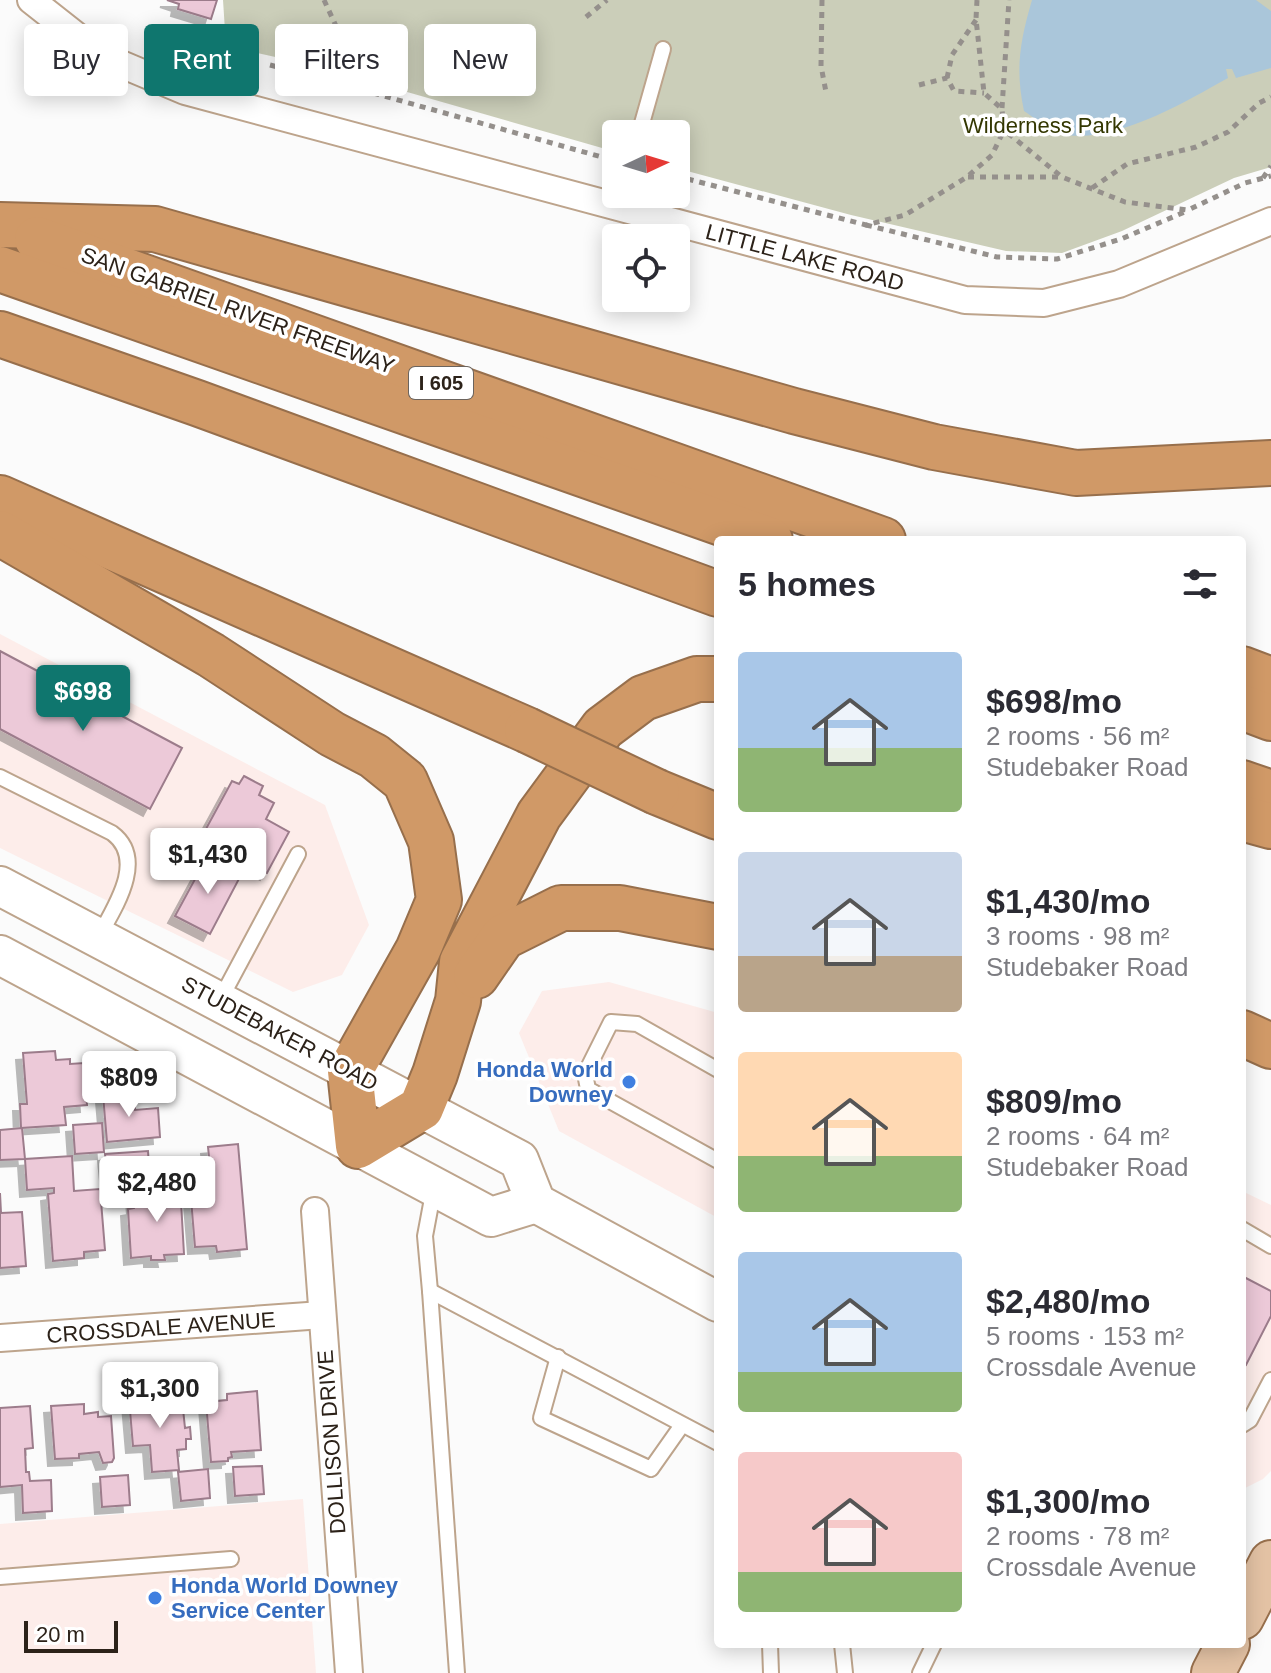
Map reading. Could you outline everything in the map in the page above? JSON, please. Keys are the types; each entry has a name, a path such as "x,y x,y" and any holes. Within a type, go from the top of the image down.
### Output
{"highway":[{"path":"0,225 155,229 794,411 934,447 1076,473 1271,463"},
{"name":"SAN GABRIEL RIVER FREEWAY","path":"0,225 872,536"},
{"path":"0,269 759,536"},
{"path":"0,334 212,408 714,593"},
{"path":"0,498 714,815"},
{"path":"0,533 211,655 332,734 374,756 405,781 431,841 439,900 418,950 350,1071 358,1146 421,1108 458,1001 462,962 539,815 603,728 643,698 697,679 714,679"},
{"path":"1246,646 1271,655"},
{"path":"1246,671 1271,680"},
{"path":"1246,709 1271,718"},
{"path":"1246,784 1271,793"},
{"path":"1246,819 1271,826"},
{"path":"458,1001 503,937 561,908 620,908 714,926"},
{"path":"1246,1035 1271,1048"},
{"path":"1246,1045 1271,1048"}],"main road":[{"name":"STUDEBAKER ROAD","path":"0,886 519,1160 536,1203"},
{"path":"0,955 491,1217 536,1203 714,1300"},
{"path":"1213,1673 1226,1648"}],"street":[{"name":"LITTLE LAKE ROAD","path":"31,0 102,56 185,91 602,195"},
{"name":"LITTLE LAKE ROAD","path":"649,208 965,300 1044,303 1119,284 1271,221"},
{"name":"DOLLISON DRIVE","path":"315,1211 349,1673"},
{"name":"CROSSDALE AVENUE","path":"0,1338 322,1315"}],"lane":[{"path":"643,120 663,49"},
{"path":"240,106 242,96"},
{"path":"0,777 122,840 127,851 127,862 121,895 99,936"},
{"path":"219,1000 298,854"},
{"path":"714,1068 637,1024 611,1022 585,1074 588,1089 714,1159"},
{"path":"434,1186 425,1236 457,1673"},
{"path":"1246,1231 1271,1246"},
{"path":"430,1291 714,1441"},
{"path":"558,1357 541,1418 651,1469 682,1425"},
{"path":"1246,1422 1271,1380"},
{"path":"0,1577 231,1559"},
{"path":"770,1648 771,1673"},
{"path":"842,1648 845,1673"},
{"path":"920,1673 930,1648"}],"path":[{"path":"324,0 335,24"},
{"path":"586,17 607,0"},
{"path":"822,0 821,66 826,92"},
{"path":"977,0 976,19 984,93"},
{"path":"866,225 905,215 967,177 992,155 1004,130 1002,109 1009,0"},
{"path":"976,19 952,55 947,78 954,91 984,93 1002,109"},
{"path":"919,85 947,78"},
{"path":"384,96 602,157"},
{"path":"1091,188 1127,164 1196,147 1228,132 1259,103 1271,97"},
{"path":"1004,130 1062,177 1125,202 1188,210"},
{"path":"1263,179 1271,166"},
{"path":"690,180 997,257 1057,259 1121,239 1245,183 1271,176"},
{"path":"967,177 1062,177"}],"shaded area":[{"path":"0,634 325,805 369,925 342,975 293,992 0,848"},
{"name":"Honda World Downey","path":"609,982 714,1012 714,1216 559,1131 519,1033 542,991"},
{"path":"1246,1193 1271,1205 1271,1471 1246,1488"},
{"name":"Honda World Downey Service Center","path":"303,1499 316,1673 0,1673 0,1524"}],"green space":[{"name":"Wilderness Park","path":"223,0 1271,0 1271,167 1234,178 1122,231 1062,253 1006,251 851,215 690,172 690,120 602,120 602,148 408,92 408,24 275,24 275,57 259,53 259,24 225,24"}],"water":[{"path":"1032,0 1256,0 1271,11 1271,68 1236,78 1232,69 1226,69 1228,78 1137,124 1098,134 1064,134 1024,111 1020,55"}],"building":[{"path":"167,0 217,0 211,19 178,9 179,4"},
{"path":"0,651 182,748 150,809 0,729"},
{"path":"244,776 263,786 259,795 274,803 266,819 289,832 267,873 201,838 232,781 239,784"},
{"path":"207,857 241,875 210,934 175,916"},
{"path":"55,1051 56,1060 70,1059 70,1064 84,1063 87,1105 64,1107 66,1125 21,1128 20,1104 27,1104 23,1053"},
{"path":"134,1092 135,1110 158,1108 160,1137 107,1142 103,1095"},
{"path":"102,1123 104,1152 75,1154 73,1125"},
{"path":"22,1128 25,1159 0,1160 0,1130"},
{"path":"238,1144 247,1249 217,1252 216,1246 195,1247 190,1187 212,1185 208,1147"},
{"path":"148,1151 150,1181 108,1184 105,1154"},
{"path":"72,1156 74,1191 100,1189 105,1250 84,1252 84,1258 53,1261 48,1194 54,1193 54,1188 27,1190 25,1159"},
{"path":"180,1184 184,1254 164,1255 165,1260 151,1260 151,1256 131,1258 128,1209 134,1208 133,1194 163,1190 163,1185"},
{"path":"0,1193 1,1213 22,1212 26,1266 0,1268"},
{"path":"1246,1278 1271,1291 1271,1316 1246,1365"},
{"path":"257,1391 261,1450 231,1452 232,1457 228,1461 211,1462 206,1402 227,1400 227,1394"},
{"path":"153,1397 153,1401 182,1399 185,1428 190,1427 191,1439 186,1439 186,1449 177,1450 179,1470 152,1472 150,1445 133,1446 129,1399"},
{"path":"84,1404 84,1414 98,1412 98,1417 111,1416 112,1462 103,1463 99,1452 79,1454 79,1458 55,1459 51,1406"},
{"path":"30,1406 33,1448 25,1449 26,1472 29,1472 30,1481 51,1480 52,1511 23,1513 22,1485 0,1487 0,1408"},
{"path":"262,1466 264,1494 235,1496 233,1467"},
{"path":"208,1469 210,1498 181,1501 178,1472"},
{"path":"128,1475 130,1505 102,1507 100,1477"}],"place":[{"name":"Honda World Downey","path":"629,1082"},
{"name":"Honda World Downey Service Center","path":"155,1598"}]}
